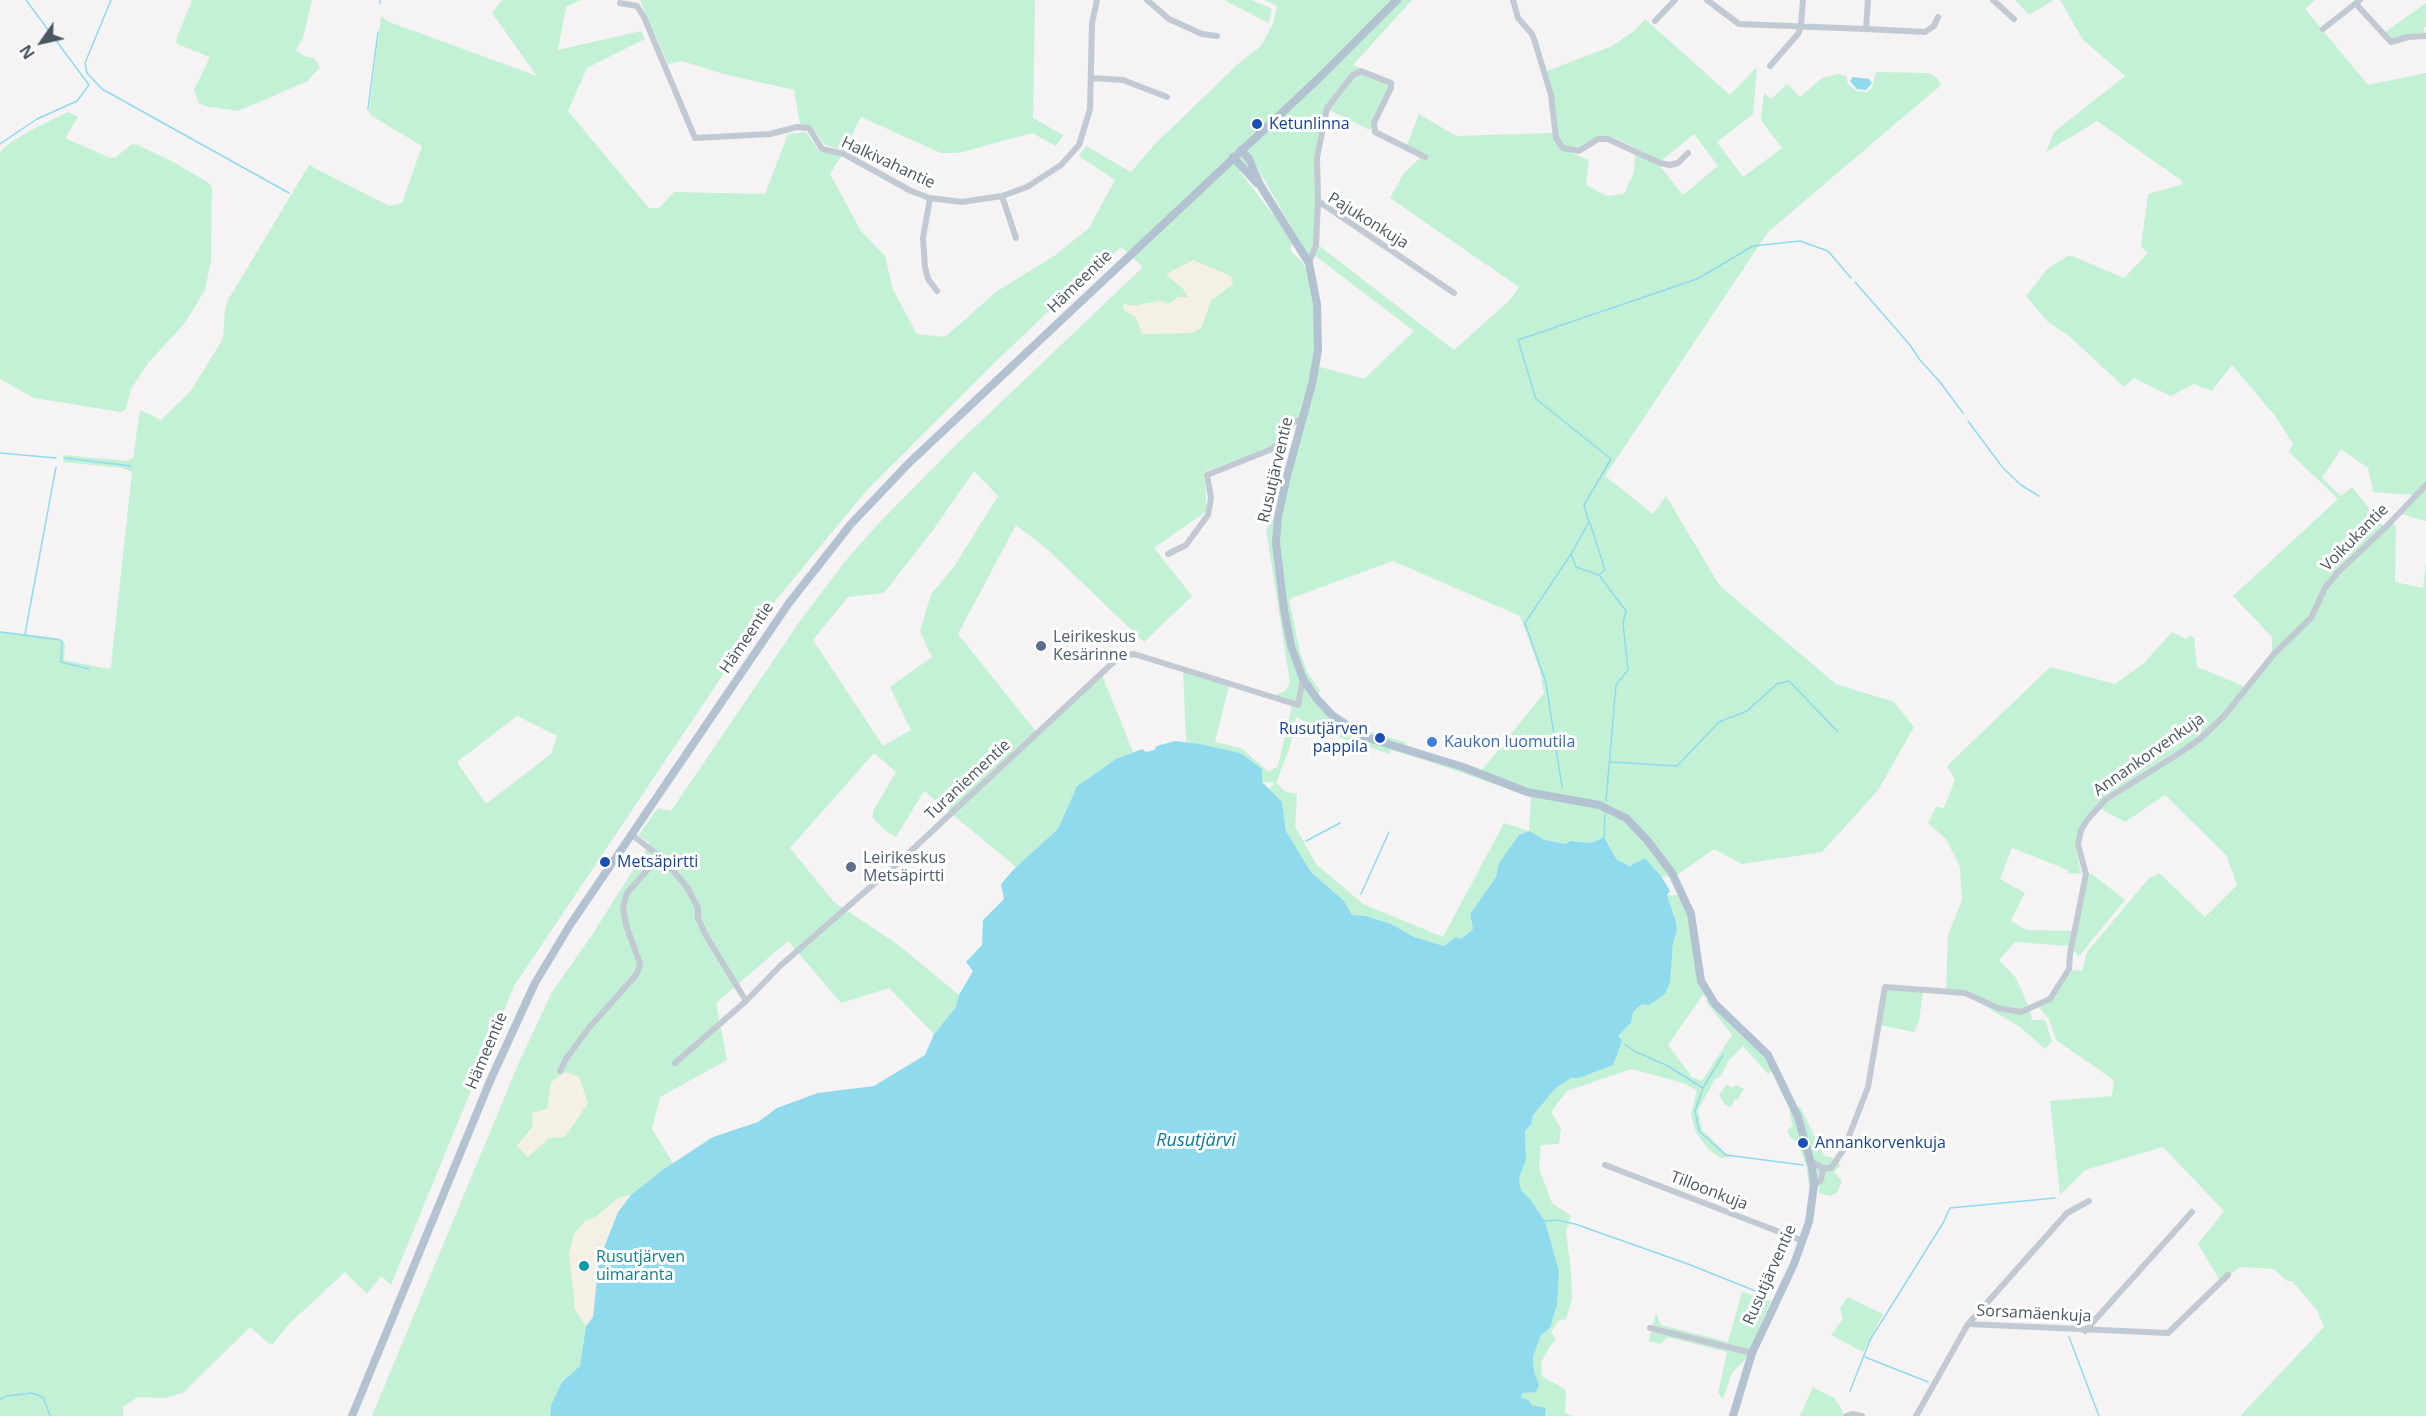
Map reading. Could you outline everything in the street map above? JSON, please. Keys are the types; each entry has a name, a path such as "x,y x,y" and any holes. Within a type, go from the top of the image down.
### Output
{"main road":[{"name":"Hämeentie","path":"1371,25 1390,0"},
{"name":"Hämeentie","path":"352,1416 522,1009 570,925 789,603 851,524 925,448 1318,79 1397,0"},
{"name":"Rusutjärventie","path":"1241,150 1309,263 1317,304 1318,350 1312,384 1278,517 1276,543 1287,627 1303,679 1332,715 1365,737 1470,770 1527,792 1599,805 1626,818 1647,840 1672,873 1691,914 1701,981 1715,1004 1753,1039 1774,1065 1798,1117 1812,1162 1814,1185 1811,1215 1803,1241 1752,1353 1733,1416"},
{"name":"Rusutjärventie","path":"1233,158 1260,185"}],"street":[{"name":"Halkivahantie","path":"620,3 637,6 641,12 695,138 770,134 797,128 809,128 822,149 844,154 911,191 930,198 962,202 1002,196 1027,187 1046,177 1073,153 1085,128 1090,109 1092,23 1096,0"},
{"path":"1147,0 1168,19 1202,34 1217,36"},
{"path":"1513,0 1518,18 1532,34 1535,42 1551,95 1556,138 1563,148 1579,151 1598,139 1608,138 1660,164 1670,165 1678,163 1688,153"},
{"path":"1655,21 1676,0"},
{"path":"1707,0 1739,24 1925,32 1934,26 1938,17"},
{"path":"1770,66 1798,34 1801,26 1803,0"},
{"path":"1866,29 1868,0"},
{"path":"1993,0 2013,19"},
{"path":"2324,29 2358,2 2391,42 2408,37 2426,36"},
{"path":"1318,201 1317,158 1327,108 1353,75 1361,71 1391,83 1391,88 1374,123 1375,132 1425,157"},
{"path":"1091,78 1123,80 1167,98"},
{"path":"1002,196 1016,238"},
{"path":"930,198 922,238 928,279 937,291"},
{"name":"Pajukonkuja","path":"1309,263 1316,245 1318,201"},
{"name":"Pajukonkuja","path":"1318,201 1454,293"},
{"path":"1168,554 1186,545 1208,515 1211,498 1207,475 1272,449 1284,438 1292,423 1303,417"},
{"name":"Voikukantie","path":"2240,695 2274,654 2311,618 2325,588 2338,572 2422,493 2426,485"},
{"name":"Turaniementie","path":"675,1063 746,1001 780,966 899,862 1119,657 1134,654 1298,705 1303,679"},
{"name":"Annankorvenkuja","path":"1814,1185 1821,1180 1823,1168 1831,1168 1838,1162 1868,1087 1885,987 1965,993 1998,1008 2021,1012 2050,999 2069,969 2086,874 2078,845 2081,830 2105,800 2200,739 2224,716 2240,695"},
{"path":"632,835 657,854 693,896 705,934 746,1001"},
{"path":"560,1071 588,1029 626,989 636,975 640,966 626,926 623,907 627,893 651,866 657,854"},
{"path":"1812,1162 1823,1168"},
{"name":"Tilloonkuja","path":"1605,1165 1803,1241"},
{"path":"1968,1324 2067,1213 2089,1201"},
{"path":"2085,1331 2192,1212"},
{"name":"Sorsamäenkuja","path":"1916,1416 1968,1324 2168,1333 2228,1275"},
{"path":"1650,1328 1752,1353"},
{"path":"1846,1416 1852,1414 1862,1416"}],"green space":[{"path":"192,0 312,0 303,38 296,50 304,56 314,58 320,67 308,81 238,111 199,103 194,90 210,57 177,44 176,40"},
{"path":"502,0 581,0 566,7 558,50 641,31 645,39 587,68 568,111 649,208 659,208 674,192 765,194 788,134 806,132 819,151 842,155 830,174 861,231 885,256 893,290 917,334 945,337 996,292 1054,256 1089,228 1115,180 1079,156 1086,146 1131,172 1155,144 1238,64 1261,46 1273,24 1277,6 1264,0 1412,0 1353,65 1394,83 1370,130 1329,110 1319,152 1317,244 1454,350 1509,301 1519,287 1390,198 1404,173 1420,158 1407,145 1419,114 1456,136 1552,133 1562,149 1589,160 1586,185 1607,196 1624,194 1634,172 1635,152 1659,165 1683,195 1718,166 1694,134 1661,161 1608,136 1575,150 1564,146 1558,137 1547,71 1610,47 1633,32 1645,19 1730,95 1757,67 1753,114 1717,142 1743,177 1782,148 1761,120 1764,93 1771,99 1787,84 1800,97 1822,78 1838,74 1846,76 1848,84 1856,91 1867,92 1872,88 1876,72 1929,73 1937,78 1941,85 1768,232 1605,476 1653,514 1666,496 1720,586 1836,684 1894,702 1914,727 1878,790 1822,852 1742,864 1714,849 1677,875 1693,912 1707,994 1702,996 1668,1045 1692,1077 1702,1081 1732,1035 1706,1002 1709,998 1760,1050 1774,1070 1768,1074 1743,1046 1729,1060 1720,1077 1715,1079 1698,1110 1702,1130 1730,1157 1721,1158 1708,1149 1696,1133 1691,1115 1697,1090 1683,1083 1631,1069 1567,1091 1551,1112 1561,1128 1559,1144 1541,1145 1539,1168 1552,1203 1571,1216 1566,1232 1572,1299 1566,1319 1558,1321 1551,1333 1556,1338 1541,1363 1542,1376 1566,1390 1565,1413 1572,1416 1545,1416 1546,1408 1531,1405 1521,1398 1522,1393 1530,1392 1539,1385 1534,1371 1533,1357 1541,1335 1550,1328 1557,1305 1559,1271 1545,1221 1521,1190 1519,1178 1526,1160 1525,1131 1531,1125 1532,1115 1556,1088 1618,1036 1631,1023 1633,1012 1670,982 1673,943 1677,931 1667,895 1679,895 1670,877 1661,876 1645,858 1630,866 1617,860 1604,837 1591,843 1570,841 1566,844 1545,840 1499,863 1496,877 1470,914 1473,929 1461,939 1456,938 1444,946 1414,937 1391,924 1366,916 1352,915 1344,901 1311,872 1286,831 1282,802 1269,789 1275,783 1262,782 1240,753 1186,742 1183,666 1230,681 1215,742 1241,748 1269,772 1278,766 1292,706 1275,695 1285,691 1290,683 1266,529 1275,517 1281,483 1300,418 1271,447 1204,472 1207,511 1154,548 1192,596 1144,642 1048,550 1016,525 958,634 1038,734 1102,675 1133,752 1116,759 1077,786 1058,829 1016,867 924,791 896,837 886,831 873,818 873,811 896,772 874,753 790,848 834,902 897,944 959,995 956,1007 934,1034 889,988 841,1003 788,941 716,1003 727,1060 660,1097 652,1129 673,1163 631,1195 618,1198 597,1216 585,1221 574,1308 586,1326 580,1367 562,1382 551,1405 550,1416 372,1416 520,1060 552,992 592,935 650,843 638,836 658,808 671,811 800,621 847,559 957,444 1143,267 1121,247 1070,291 992,365 867,490 761,618 514,986 391,1285 381,1276 367,1294 345,1272 288,1325 273,1344 268,1343 250,1327 184,1392 167,1398 138,1397 123,1407 123,1416 0,1416 0,631 58,638 65,645 64,660 109,669 132,472 123,468 63,462 63,455 126,461 133,458 140,410 161,420 190,392 223,339 228,300 309,165 389,206 402,203 422,146 369,112 381,16 389,22 537,76 492,13","holes":["1252,159 1311,260 1314,255 1414,331 1364,379 1317,366 1315,285 1303,263 1290,250 1292,243 1275,217 1240,172","1233,284 1211,300 1201,328 1135,317 1124,310 1124,304 1133,306 1160,301 1168,304 1179,297 1188,297 1184,290","974,471 998,496 953,568 931,594 920,631 932,657 890,687 911,730 883,746 813,640 848,597 884,593 933,530","1393,561 1520,616 1540,671 1544,693 1482,770 1408,746 1405,742 1360,729 1330,709 1318,694 1320,691 1307,672 1300,652 1289,599","517,716 557,736 551,754 486,804 457,762","1296,717 1338,737 1390,754 1391,750 1428,761 1531,797 1529,831 1504,823 1443,937 1363,904 1316,864 1295,826 1297,794 1286,792 1276,783 1290,747","547,1109 528,1157 517,1146"]},
{"path":"640,0 1035,0 1033,118 1063,135 1056,146 1032,133 958,153 941,153 861,117 844,151 824,144 811,126 800,124 794,90 724,74 682,61 668,64"},
{"path":"1224,0 1252,0 1272,9 1269,23"},
{"path":"2015,0 2054,0 2029,15"},
{"path":"2060,0 2315,0 2305,9 2368,85 2426,73 2426,482 2414,495 2373,492 2368,468 2341,449 2322,478 2341,496 2352,487 2384,527 2336,571 2310,617 2272,654 2272,637 2233,596 2338,499 2289,452 2293,444 2276,417 2232,365 2212,391 2194,384 2171,396 2134,378 2124,387 2069,336 2048,322 2026,296 2048,268 2070,255 2124,278 2148,253 2141,247 2148,194 2183,184 2181,180 2097,121 2046,152 2054,132 2125,76 2083,40"},
{"path":"2426,3 2426,27 2423,28 2425,33 2393,40 2385,32"},
{"path":"68,112 78,117 65,138 110,158 116,157 132,144 138,145 175,163 209,183 212,188 211,261 205,290 185,323 148,363 131,389 126,409 121,412 34,398 0,379 0,152 11,142"},
{"path":"2426,488 2426,521 2401,514"},
{"path":"2393,523 2396,526 2395,582 2423,588 2426,561 2426,1416 2240,1416 2324,1327 2317,1310 2292,1281 2287,1281 2274,1269 2240,1267 2221,1282 2198,1244 2224,1211 2163,1147 2085,1170 2060,1195 2050,1101 2112,1096 2114,1080 2056,1040 2049,1019 2039,1008 2051,1001 2072,970 2082,971 2087,952 2149,878 2159,873 2205,917 2237,885 2226,855 2165,795 2125,822 2099,808 2201,740 2274,657 2313,620 2327,589 2339,574"},
{"path":"2172,632 2186,639 2191,635 2194,638 2197,667 2246,687 2223,715 2199,737 2120,787 2095,807 2075,845 2081,873 2068,874 2068,870 2012,848 2000,879 2025,893 2011,921 2026,930 2072,931 2070,946 2015,942 1999,960 2016,978 2029,1007 2020,1010 1999,1006 1946,989 1948,935 1962,900 1960,867 1946,839 1928,823 1936,807 1944,808 1955,780 1947,766 2050,667 2115,684 2143,664"},
{"path":"2092,874 2125,900 2079,956 2073,950 2088,875"},
{"path":"1887,989 1923,991 1919,1021 1914,1032 1880,1025"},
{"path":"1978,1002 1997,1010 2030,1011 2032,1020 2045,1020 2052,1041 2045,1049 2020,1027"},
{"path":"1727,1084 1732,1088 1736,1085 1744,1089 1737,1100 1733,1099 1734,1103 1731,1107 1725,1105 1719,1095"},
{"path":"1800,1106 1824,1156 1831,1157 1841,1165 1834,1172 1842,1181 1837,1193 1830,1196 1819,1193 1819,1186 1809,1186 1806,1165 1798,1143 1790,1137 1787,1130 1793,1126 1789,1111"},
{"path":"1742,1292 1771,1301 1746,1358 1732,1373 1723,1399 1718,1393 1727,1352 1668,1337 1660,1344 1649,1341 1656,1313 1661,1325 1728,1342"},
{"path":"1848,1297 1883,1314 1863,1352 1831,1335 1843,1319 1840,1308"},
{"path":"1813,1387 1834,1398 1843,1413 1842,1416 1800,1416"}],"sand":[{"path":"1193,260 1231,276 1233,284 1211,300 1201,328 1191,333 1142,334 1136,317 1124,310 1123,304 1133,306 1161,301 1168,304 1179,297 1188,297 1184,290 1166,274"},
{"path":"565,1072 579,1077 588,1103 565,1137 549,1138 528,1157 517,1146 533,1129 532,1113 547,1109 551,1082"},
{"name":"Rusutjärven uimaranta","path":"631,1195 618,1212 599,1260 594,1317 586,1326 575,1308 569,1254 574,1234 585,1221 597,1216 618,1198"}],"water":[{"path":"1853,77 1869,79 1872,83 1866,90 1857,89 1850,81"},
{"name":"Rusutjärvi","path":"1175,741 1240,753 1262,769 1262,782 1282,802 1286,831 1311,872 1344,901 1352,915 1366,916 1391,924 1414,937 1444,946 1456,937 1461,939 1473,929 1470,914 1496,877 1499,863 1519,835 1529,831 1545,840 1566,844 1570,841 1591,843 1604,837 1617,860 1630,866 1645,858 1661,876 1670,891 1667,895 1677,931 1673,943 1670,982 1665,994 1649,1005 1642,1004 1633,1012 1631,1023 1618,1036 1622,1041 1613,1065 1579,1078 1571,1078 1556,1088 1533,1115 1531,1125 1525,1131 1526,1160 1519,1178 1521,1190 1545,1221 1559,1271 1557,1305 1550,1328 1541,1335 1533,1357 1534,1371 1539,1385 1536,1392 1522,1393 1521,1398 1529,1400 1531,1405 1546,1408 1545,1416 550,1416 551,1405 562,1382 580,1366 586,1326 593,1317 599,1260 618,1212 631,1195 664,1169 713,1137 758,1122 777,1108 818,1093 874,1086 925,1055 934,1034 956,1007 959,995 973,971 966,962 982,945 983,920 1004,899 1001,884 1016,867 1058,829 1077,786 1116,759 1142,749 1146,752 1154,750 1157,746"}],"waterway":[{"path":"0,144 37,119 77,101 89,85 26,0"},
{"path":"111,0 85,63 87,73 102,89 289,193"},
{"path":"368,109 378,32"},
{"path":"1606,801 1616,685 1628,670 1623,623 1626,611 1599,575 1576,567 1571,554 1589,522 1584,505 1611,459 1536,399 1518,340 1697,279 1753,246 1800,241 1828,251 1851,278"},
{"path":"1855,282 1910,345 1963,413"},
{"path":"1968,421 2003,468 2021,485 2039,496"},
{"path":"0,453 56,458"},
{"path":"65,458 131,466"},
{"path":"25,634 56,467"},
{"path":"1590,523 1605,570 1599,575"},
{"path":"1562,787 1546,683 1525,623 1571,554"},
{"path":"0,632 60,640 62,642 61,662 89,669"},
{"path":"1610,762 1677,766 1719,722 1747,711 1777,684 1789,681 1838,732"},
{"path":"1604,837 1605,814"},
{"path":"1306,841 1340,823"},
{"path":"1361,894 1389,832"},
{"path":"1624,1044 1666,1065 1703,1088 1695,1111 1699,1131 1726,1155 1803,1165"},
{"path":"1703,1088 1723,1055"},
{"path":"1850,1391 1870,1340 1950,1208 2055,1198"},
{"path":"1545,1221 1556,1220 1575,1224 1688,1264 1768,1296"},
{"path":"2069,1337 2099,1416"},
{"path":"1865,1357 1928,1382"},
{"path":"0,1400 6,1396 32,1393 43,1397 50,1416"}],"place":[{"name":"Ketunlinna","path":"1257,124"},
{"name":"Leirikeskus Kesärinne","path":"1041,646"},
{"name":"Rusutjärven pappila","path":"1380,738"},
{"name":"Kaukon luomutila","path":"1432,742"},
{"name":"Metsäpirtti","path":"605,862"},
{"name":"Leirikeskus Metsäpirtti","path":"851,867"},
{"name":"Annankorvenkuja","path":"1803,1143"},
{"name":"Rusutjärven uimaranta","path":"584,1266"}]}
